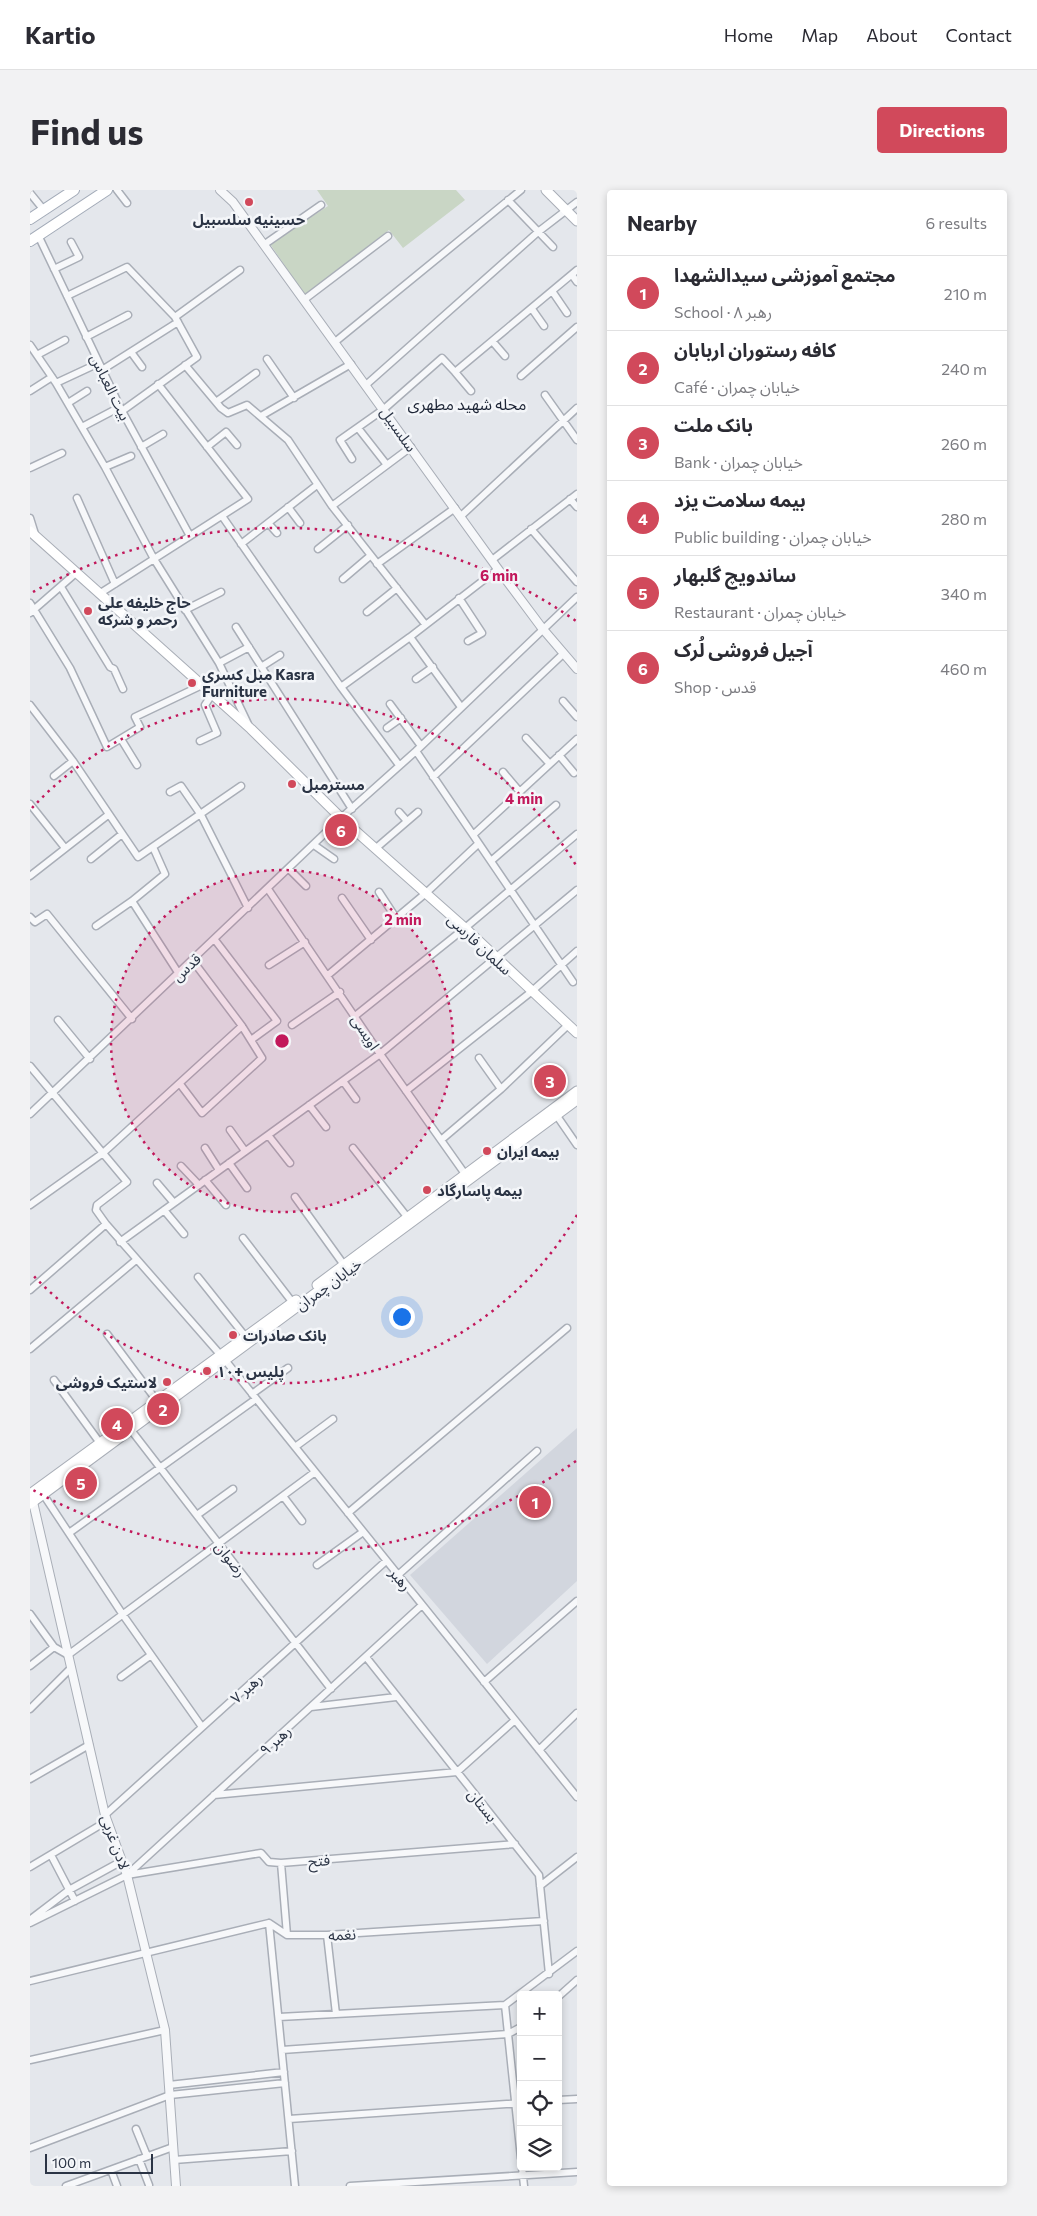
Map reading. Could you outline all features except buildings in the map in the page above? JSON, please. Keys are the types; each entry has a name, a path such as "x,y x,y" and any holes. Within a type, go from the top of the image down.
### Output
{"main road":[{"path":"30,219 74,190"},
{"path":"34,238 107,190"},
{"path":"546,190 577,221"},
{"name":"سلمان فارسی","path":"33,533 211,696 251,729 341,818 465,928 531,992 577,1033"},
{"name":"خیابان چمران","path":"31,1497 157,1401 222,1357 557,1116 576,1093"},
{"name":"خیابان چمران","path":"31,1497 43,1494 131,1430 222,1357 245,1336 293,1303 576,1093"}],"street":[{"path":"117,190 127,204"},
{"path":"335,342 520,190"},
{"name":"سلسبیل","path":"225,191 367,384 498,569 542,628 577,670"},
{"path":"30,193 43,209"},
{"path":"508,200 553,247"},
{"path":"367,384 538,232 577,202"},
{"path":"264,244 321,205"},
{"path":"304,299 388,236"},
{"name":"بیت العباس","path":"34,238 54,269 121,409 190,536"},
{"path":"54,269 79,257 71,242"},
{"path":"67,296 127,267 176,320 196,357 121,409 82,427"},
{"path":"30,391 54,380 100,366 131,352 240,270"},
{"path":"455,372 574,272 577,282"},
{"path":"552,292 567,313"},
{"path":"532,309 544,326"},
{"path":"86,337 128,315"},
{"path":"521,376 577,327"},
{"path":"37,355 65,340"},
{"path":"493,342 505,356"},
{"path":"30,345 68,403 105,467 154,559 219,663 251,729"},
{"path":"131,352 142,367"},
{"path":"352,458 340,440 384,409 442,358 471,391"},
{"path":"267,359 294,398"},
{"path":"261,416 351,364"},
{"path":"185,365 216,402 228,413 247,405 288,440 332,506 425,624"},
{"path":"216,402 256,373"},
{"path":"100,594 248,499 158,384"},
{"path":"68,403 87,392"},
{"path":"545,395 577,440"},
{"path":"461,516 577,408"},
{"path":"358,428 387,465"},
{"path":"207,447 226,432 237,445"},
{"path":"141,447 163,434"},
{"path":"332,506 411,447"},
{"path":"30,468 62,453"},
{"path":"105,467 131,456"},
{"path":"241,544 317,485"},
{"path":"492,560 577,494"},
{"path":"77,498 114,584"},
{"path":"570,499 577,507"},
{"path":"288,507 300,523"},
{"path":"377,564 455,508"},
{"path":"222,516 341,687 400,765"},
{"path":"30,518 33,533"},
{"path":"268,523 277,533"},
{"path":"318,549 348,525"},
{"path":"531,529 577,582"},
{"path":"343,579 370,556"},
{"path":"341,687 410,638 425,624 498,569"},
{"path":"32,612 77,572"},
{"path":"61,587 110,667 114,669 123,689"},
{"path":"367,612 397,588"},
{"path":"185,610 221,592"},
{"name":"قدس","path":"30,1114 194,961 341,818 418,748 542,628 577,597"},
{"path":"459,598 482,633 468,641"},
{"path":"30,604 32,612 70,668 107,747 140,727 135,717 200,686"},
{"path":"236,627 352,808"},
{"path":"410,638 461,707"},
{"path":"219,663 249,647"},
{"path":"433,777 563,654"},
{"path":"262,666 280,655"},
{"path":"416,680 432,666"},
{"path":"200,741 217,733 205,705 211,696"},
{"path":"563,701 577,717"},
{"path":"390,704 418,748 433,777 573,982"},
{"path":"30,705 73,761 138,857 241,786"},
{"path":"387,728 400,718"},
{"path":"121,738 137,765"},
{"path":"526,738 549,763"},
{"path":"473,835 577,739"},
{"path":"560,755 574,773"},
{"path":"54,776 73,761"},
{"path":"503,772 519,791"},
{"path":"170,792 181,786 201,815 248,908"},
{"path":"30,804 65,848"},
{"path":"490,861 556,805"},
{"path":"399,812 407,821"},
{"path":"375,849 418,812"},
{"path":"30,876 108,815"},
{"path":"91,859 122,834"},
{"path":"355,1016 465,928 577,834"},
{"path":"328,975 426,893 478,844"},
{"path":"314,845 334,859"},
{"path":"96,926 132,901 165,874 153,847"},
{"path":"289,869 306,886"},
{"name":"اویسی","path":"268,889 340,992 380,1054 465,1174"},
{"path":"120,1242 380,1054 577,890"},
{"path":"379,892 396,918"},
{"path":"342,898 371,940"},
{"path":"132,901 179,974"},
{"path":"30,917 35,922 47,914 132,1019"},
{"path":"215,940 277,1021 253,1042"},
{"path":"269,964 305,942"},
{"path":"406,1091 531,992 577,951"},
{"path":"180,1084 202,1113 262,1058 242,1026 194,961"},
{"path":"292,1024 340,992"},
{"path":"58,1020 90,1059"},
{"path":"441,1140 501,1089 568,1025"},
{"path":"30,1205 103,1154 242,1026"},
{"path":"479,1058 501,1089"},
{"path":"30,1066 103,1154"},
{"path":"343,1080 356,1099"},
{"path":"309,1105 326,1126"},
{"path":"557,1116 577,1144"},
{"path":"230,1130 245,1151"},
{"path":"268,1134 290,1162"},
{"path":"205,1148 219,1170"},
{"path":"353,1148 408,1218"},
{"name":"رهبر","path":"103,1154 127,1182 97,1205 96,1210 106,1224 222,1357 577,1797"},
{"path":"229,1163 246,1188"},
{"path":"181,1166 198,1185"},
{"path":"205,1180 226,1205"},
{"path":"157,1183 174,1203"},
{"path":"295,1196 344,1265"},
{"path":"164,1210 184,1234"},
{"path":"30,1290 106,1224"},
{"path":"242,1238 293,1303"},
{"path":"30,1348 136,1260"},
{"path":"198,1277 245,1336"},
{"path":"348,1514 567,1328"},
{"path":"108,1334 157,1401"},
{"path":"69,1533 254,1397 288,1368"},
{"path":"54,1380 100,1443"},
{"path":"295,1447 333,1419"},
{"name":"رضوان","path":"131,1430 331,1689"},
{"path":"398,1575 537,1451"},
{"path":"30,1614 54,1647 68,1655 314,1472"},
{"path":"197,1515 233,1489"},
{"path":"43,1494 123,1615 202,1727"},
{"path":"282,1496 302,1521"},
{"name":"لادن غربی","path":"31,1497 106,1818 128,1875 165,2030 176,2186"},
{"path":"316,1565 363,1532"},
{"name":"رهبر ۷","path":"30,1867 106,1818 202,1727 386,1561"},
{"path":"484,1682 577,1601"},
{"name":"رهبر ۹","path":"128,1875 422,1605"},
{"path":"30,1666 54,1647"},
{"path":"121,1677 151,1655"},
{"name":"بستان","path":"366,1657 539,1875 548,1974"},
{"path":"30,1709 71,1668"},
{"path":"310,1708 396,1697"},
{"path":"539,1750 577,1713"},
{"path":"214,1795 457,1772 515,1720"},
{"path":"30,1779 89,1745"},
{"name":"فتح","path":"128,1875 261,1854 269,1862 281,1863 515,1844"},
{"path":"50,1855 74,1901"},
{"path":"540,1886 577,1857"},
{"path":"30,1921 69,1890 122,1861"},
{"path":"281,1863 287,1935"},
{"path":"30,1921 128,1875"},
{"name":"نغمه","path":"287,1935 327,1935 544,1921"},
{"path":"30,1981 269,1923 287,1935"},
{"path":"269,1923 295,2186"},
{"path":"327,1935 336,2014"},
{"path":"279,2017 504,2005 577,1951"},
{"path":"562,1993 577,1980"},
{"path":"504,2005 517,2096"},
{"path":"282,2050 508,2034 517,2029"},
{"path":"30,2060 165,2030"},
{"path":"169,2085 284,2072"},
{"path":"30,2148 170,2095 285,2082"},
{"path":"562,2100 577,2099"},
{"path":"289,2119 517,2103"},
{"path":"136,2129 147,2156"},
{"path":"66,2186 173,2146"},
{"path":"174,2160 292,2151"},
{"path":"139,2159 149,2185"},
{"path":"111,2170 117,2186"},
{"path":"350,2186 522,2171 577,2172"},
{"path":"522,2171 524,2186"}],"shaded area":[{"path":"577,1428 577,1581 487,1664 410,1575"}],"green space":[{"path":"317,190 456,190 465,200 403,248 389,230 305,295 270,244 328,206"}],"place":[{"name":"حسینیه سلسبیل","path":"249,202"},
{"name":"حاج خلیفه علی رحمر و شرکه","path":"88,611"},
{"name":"مبل کسری Kasra Furniture","path":"192,683"},
{"name":"مسترمبل","path":"292,784"},
{"name":"آجیل فروشی لُرک","path":"341,830"},
{"name":"بانک ملت","path":"550,1081"},
{"name":"بیمه ایران","path":"487,1151"},
{"name":"بیمه پاسارگاد","path":"427,1190"},
{"name":"بانک صادرات","path":"233,1335"},
{"name":"پلیس +۱۰","path":"207,1371"},
{"name":"لاستیک فروشی","path":"167,1382"},
{"name":"کافه رستوران اربابان","path":"163,1409"},
{"name":"بيمه سلامت يزد","path":"117,1424"},
{"name":"ساندویچ گلبهار","path":"81,1483"},
{"name":"مجتمع آموزشی سیدالشهدا","path":"535,1502"}],"district":[{"name":"محله شهید مطهری","path":"467,403"}]}
